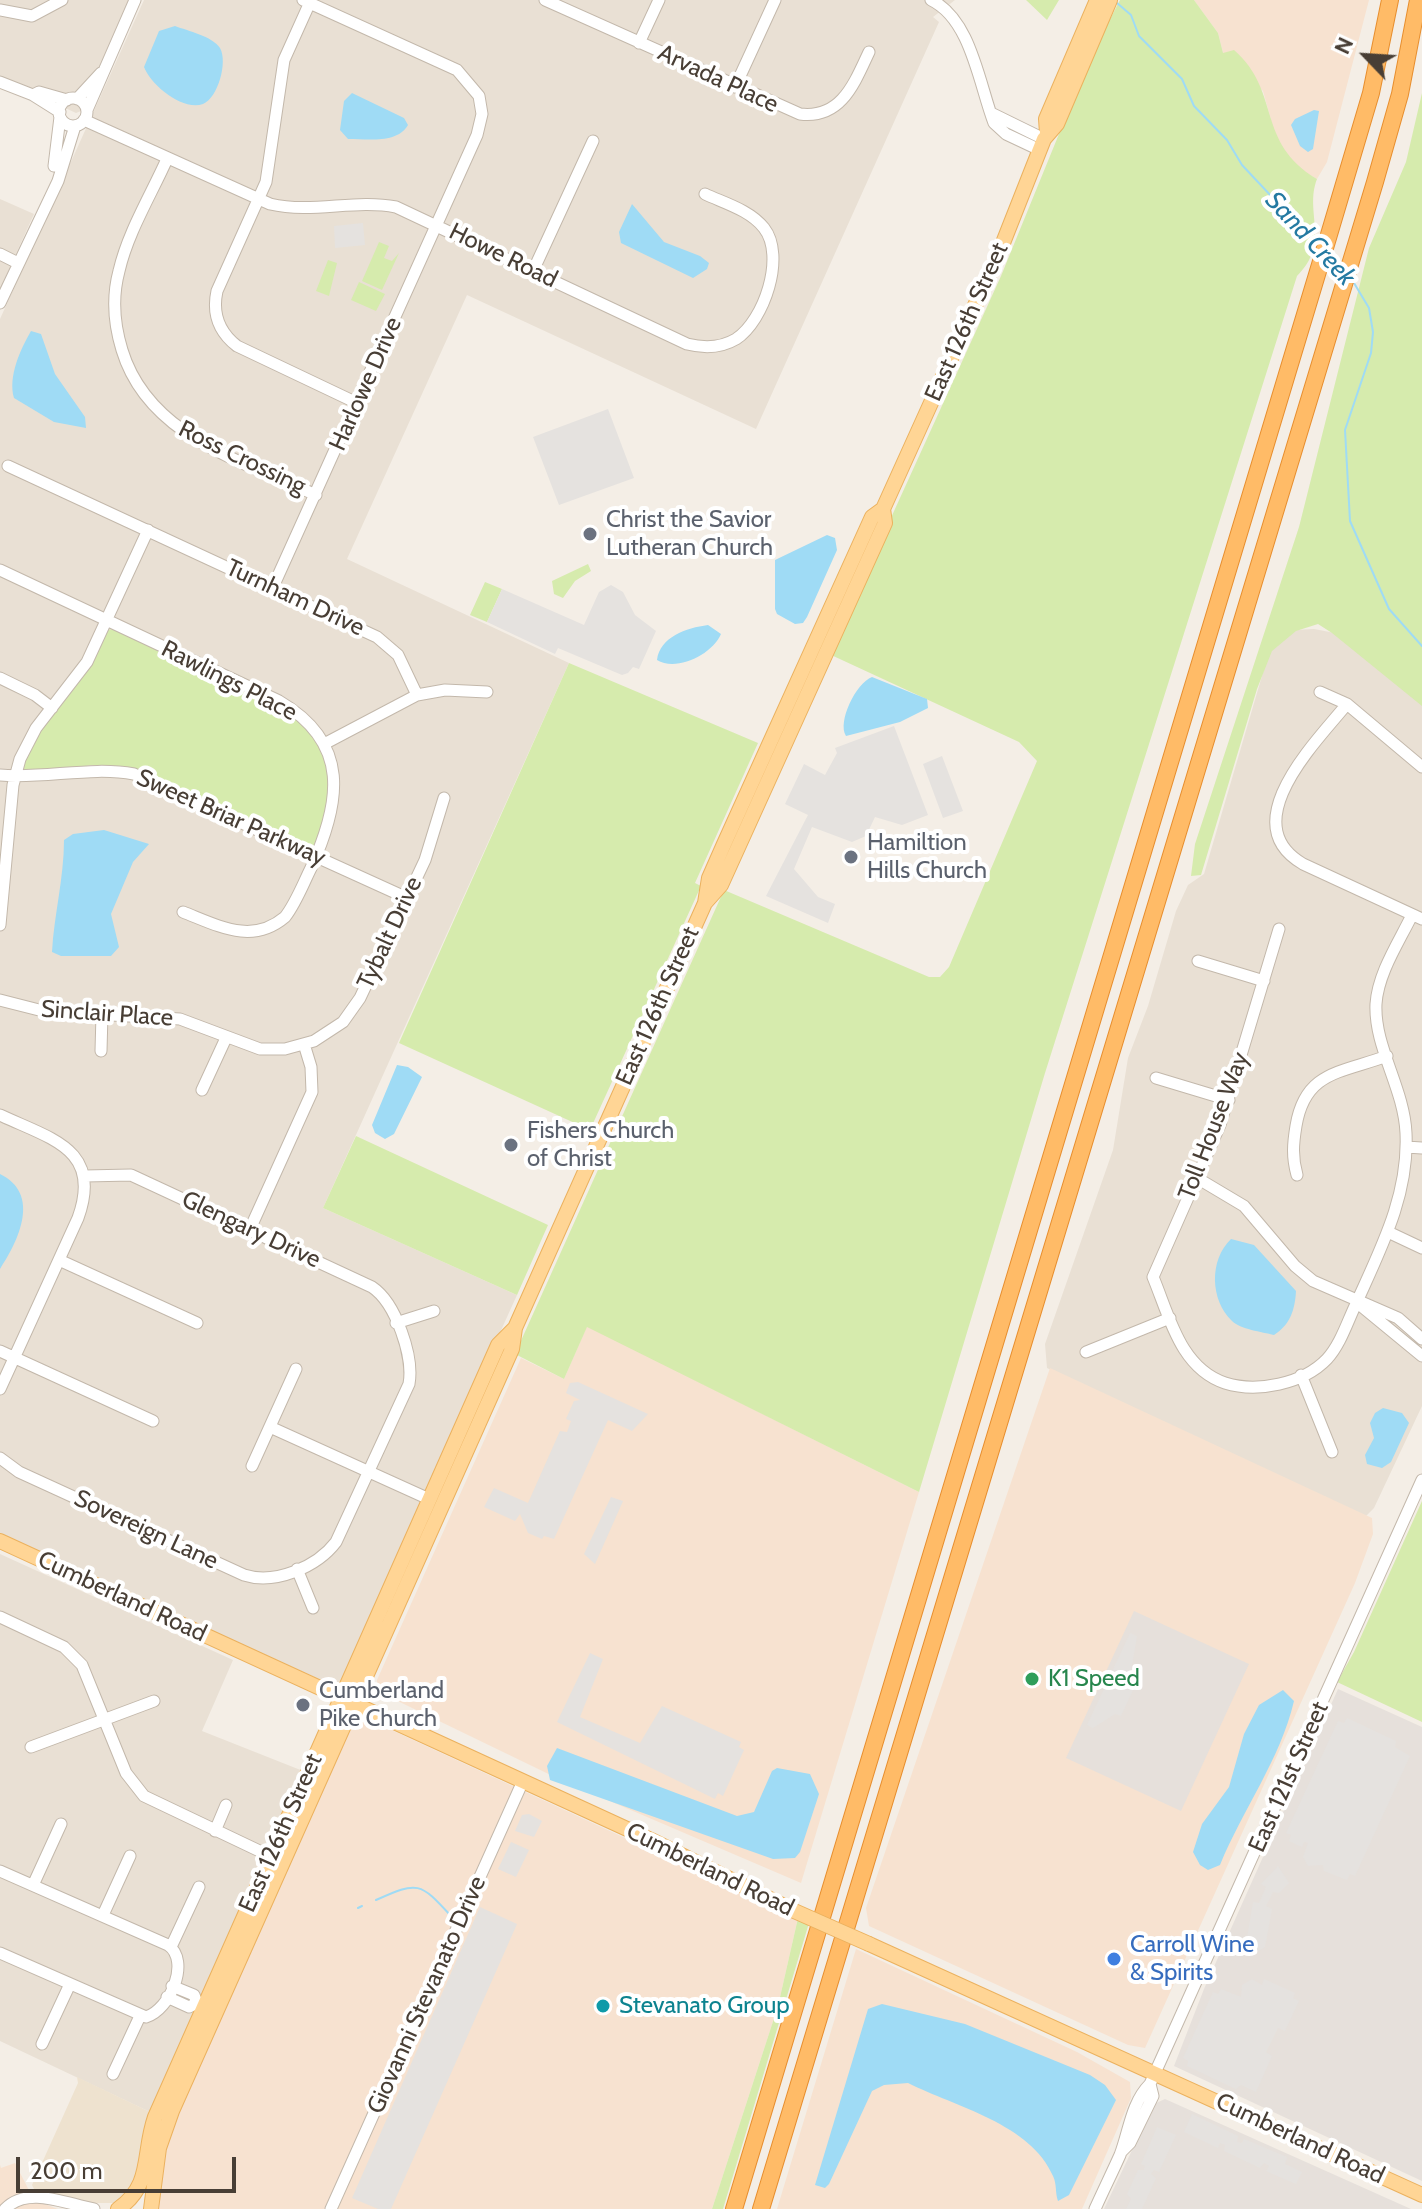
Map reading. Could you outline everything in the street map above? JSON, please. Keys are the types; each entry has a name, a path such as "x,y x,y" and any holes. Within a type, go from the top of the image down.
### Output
{"highway":[{"path":"734,2209 1328,238 1371,93 1390,0"},
{"path":"761,2209 1393,119 1418,0"}],"main road":[{"name":"East 126th Street","path":"118,2209 131,2200 141,2186 147,2143 155,2117 512,1349 515,1328 705,903 721,885 885,523 883,509 983,288 1044,141 1046,119 1096,12 1110,0"},
{"name":"East 126th Street","path":"151,2209 163,2135 205,2007 270,1856 347,1700 429,1499 498,1345 515,1328"},
{"name":"Cumberland Road","path":"0,1541 523,1781 1152,2078 1422,2195"},
{"path":"118,2209 127,2209"}],"street":[{"path":"0,10 32,16 62,0"},
{"path":"53,186 58,181 101,73 135,0"},
{"name":"Arvada Place","path":"545,0 793,113 821,113 847,96 869,52"},
{"path":"639,43 659,0"},
{"path":"735,87 775,0"},
{"path":"931,0 948,9 961,26 994,123 1006,134 1044,141"},
{"path":"308,1 284,60 268,178 217,291 215,307 222,331 249,352 357,403"},
{"name":"Harlowe Drive","path":"273,587 438,225 481,123 481,104 474,86 457,70 308,1"},
{"path":"0,303 53,186 60,114 101,73"},
{"path":"0,82 33,95 60,114"},
{"path":"33,95 39,92 72,99"},
{"path":"72,99 82,119"},
{"name":"Howe Road","path":"60,114 66,124 82,119 258,200 298,208 381,204 438,225 687,344 713,347 732,342 749,327 774,274 775,255 772,243 758,222 705,194"},
{"path":"533,271 593,141"},
{"name":"Ross Crossing","path":"167,159 118,272 115,321 127,366 153,407 179,430 316,495"},
{"path":"0,254 18,263"},
{"name":"Turnham Drive","path":"8,466 377,637 398,655 417,695"},
{"path":"0,925 14,777 27,742 83,670 148,530"},
{"name":"Rawlings Place","path":"0,570 293,709 324,744 331,762 336,794 331,822 291,909 270,929 239,932 183,912"},
{"path":"0,678 35,695 52,708"},
{"path":"324,744 417,695 445,690 487,692"},
{"path":"1320,692 1347,704 1422,767"},
{"path":"1332,1452 1301,1375 1327,1359 1388,1232 1400,1198 1406,1147 1402,1101 1377,1021 1377,996 1384,973 1417,917 1303,864 1291,855 1280,839 1277,813 1287,781 1347,704"},
{"name":"Sweet Briar Parkway","path":"0,775 14,777 116,771 134,774 407,898"},
{"name":"Tybalt Drive","path":"304,1044 328,1034 352,1011 425,860 444,798"},
{"name":"Toll House Way","path":"1279,929 1229,1100 1153,1277 1190,1359 1220,1381 1262,1388 1301,1375"},
{"path":"1198,961 1264,981"},
{"name":"Sinclair Place","path":"0,1000 31,1009 180,1019 260,1049 304,1044"},
{"path":"101,1051 102,1014"},
{"path":"202,1090 226,1038"},
{"path":"250,1229 312,1092 311,1067 304,1044"},
{"path":"1297,1175 1292,1149 1300,1104 1306,1091 1316,1082 1387,1056"},
{"path":"1156,1078 1229,1100"},
{"path":"0,1115 62,1144 75,1155 85,1176 85,1198 0,1389"},
{"path":"1406,1147 1422,1148"},
{"name":"Glengary Drive","path":"85,1176 131,1175 372,1287 384,1297 410,1366 409,1384 369,1472"},
{"path":"1197,1178 1244,1206 1304,1274 1356,1302 1398,1318 1422,1339"},
{"path":"1388,1232 1422,1248"},
{"path":"59,1260 197,1323"},
{"path":"1356,1302 1422,1356"},
{"path":"396,1323 434,1311"},
{"path":"1086,1352 1170,1318"},
{"path":"0,1351 153,1421"},
{"path":"252,1466 296,1369"},
{"path":"270,1427 429,1499"},
{"name":"Sovereign Lane","path":"0,1458 19,1472 244,1575 273,1578 322,1559 336,1542 369,1472"},
{"name":"East 121st Street","path":"1095,2209 1121,2151 1142,2092 1152,2078 1422,1480"},
{"path":"297,1569 313,1608"},
{"path":"0,1617 71,1652 88,1676 135,1788 158,1804 270,1856"},
{"path":"31,1747 154,1701"},
{"name":"Giovanni Stevanato Drive","path":"331,2209 523,1781"},
{"path":"215,1831 226,1805"},
{"path":"34,1883 61,1824"},
{"path":"103,1915 130,1856"},
{"path":"0,1871 34,1883 171,1947 180,1960 169,1991 157,2012 140,2016 0,1954"},
{"path":"171,1947 199,1887"},
{"path":"42,2044 70,1984"},
{"path":"169,1991 194,1995 205,2007"},
{"path":"113,2074 140,2016"},
{"path":"5,2209 27,2196 94,2209"},
{"path":"50,2200 69,2209"}],"shaded area":[{"path":"0,0 131,0 81,111 76,113 0,78"},
{"path":"144,0 955,0 933,17 939,22 756,429 467,295 347,559 569,663 323,1208 517,1295 339,1688 0,1535 0,319"},
{"path":"1194,0 1369,0 1327,162 1317,179 1299,169 1284,152 1276,139 1263,91 1223,53 1218,33"},
{"path":"0,199 34,214 0,289"},
{"path":"363,223 365,245 335,248 334,226"},
{"path":"608,409 634,478 559,505 533,437"},
{"path":"611,585 623,592 635,615 656,631 639,669 633,667 622,675 558,648 555,654 487,622 502,589 584,625 599,592"},
{"path":"1314,629 1335,633 1422,703 1422,1406 1374,1508 1363,1519 1047,1368 1045,1344 1113,1150 1128,1058 1148,1006 1176,911 1188,885 1204,874 1269,652 1294,630"},
{"path":"894,726 928,815 902,825 875,817 866,836 852,842 812,827 794,869 818,897 835,904 828,923 766,896 808,815 785,804 804,764 825,775 837,753 835,748"},
{"path":"942,756 963,811 943,818 923,764"},
{"path":"587,1326 919,1492 801,1883 563,1781 377,1691 377,1680 521,1358 564,1379"},
{"path":"1050,1368 1372,1518 1373,1534 1355,1583 1145,2048 1128,2045 869,1926 866,1908"},
{"path":"578,1382 648,1414 632,1431 608,1420 554,1539 544,1536 542,1539 528,1533 520,1514 515,1521 484,1507 494,1488 528,1503 560,1431 567,1432 571,1421 566,1419 574,1401 580,1400 566,1393 570,1383"},
{"path":"611,1497 623,1501 595,1564 584,1554"},
{"path":"0,1554 233,1660 202,1731 303,1771 150,2112 0,2041"},
{"path":"1134,1611 1249,1664 1181,1811 1066,1758"},
{"path":"1130,1633 1137,1636 1129,1683 1135,1686 1121,1716 1115,1714 1093,1728 1087,1725"},
{"path":"590,1653 603,1659 580,1717 640,1743 662,1706 741,1742 739,1747 744,1750 723,1796 718,1793 715,1799 557,1722"},
{"path":"1338,1689 1422,1727 1422,2181 1174,2066 1204,1989"},
{"path":"357,1714 798,1918 778,2006 712,2209 156,2209 164,2147 174,2116 349,1721"},
{"path":"1347,1718 1396,1741 1395,1747 1410,1756 1355,1876 1350,1874 1347,1880 1324,1871 1323,1865 1308,1866 1303,1857 1308,1843 1304,1842 1302,1847 1289,1841 1291,1835 1286,1833 1338,1721 1344,1723"},
{"path":"529,1814 542,1821 534,1837 515,1831 522,1815"},
{"path":"511,1842 529,1850 516,1877 498,1869"},
{"path":"1278,1866 1289,1883 1279,1893 1273,1892 1266,1906 1272,1909 1265,1947 1259,1951 1245,1950 1253,1902 1259,1903 1266,1887 1261,1884"},
{"path":"480,1907 517,1924 391,2209 378,2209 352,2198"},
{"path":"856,1949 1077,2052 1130,2082 1131,2098 1082,2209 777,2209"},
{"path":"1252,1979 1262,1985 1264,1979 1295,1993 1293,1998 1299,2001 1285,2031 1278,2028 1266,2052 1272,2056 1256,2092 1241,2085 1236,2089 1187,2066 1188,2061 1183,2058 1213,1992 1218,1994 1221,1989 1241,1997 1242,1985"},
{"path":"77,2077 150,2112 138,2173 128,2193 116,2203 79,2203 34,2189 32,2185 78,2083"},
{"path":"1165,2099 1411,2209 1104,2209 1154,2104"},
{"path":"1192,2114 1238,2136 1237,2142 1242,2143 1244,2139 1287,2157 1285,2164 1302,2172 1296,2184 1266,2171 1269,2166 1264,2163 1260,2168 1224,2151 1225,2145 1220,2143 1218,2148 1184,2132"},
{"path":"1157,2127 1176,2135 1159,2172 1154,2170 1151,2174 1156,2178 1142,2209 1126,2209 1131,2199 1127,2194 1138,2170 1144,2170 1145,2166 1141,2164"},
{"path":"15,2163 34,2200 58,2209 0,2209 0,2165 1,2168"}],"green space":[{"path":"1026,0 1059,0 1047,20"},
{"path":"1120,0 1194,0 1218,33 1223,53 1234,50 1249,66 1285,149 1298,165 1317,179 1313,203 1315,240 1307,264 1297,276 1045,1073 919,1492 587,1327 564,1379 515,1354 724,890 929,977 940,977 949,967 1037,761 1019,742 829,654 1001,276 1090,58"},
{"path":"1422,93 1422,706 1318,624 1296,631 1272,651 1257,689 1201,875 1191,876 1195,844 1299,527 1369,248 1406,162"},
{"path":"379,242 389,246 384,258 392,261 399,253 382,290 362,281"},
{"path":"328,260 337,263 329,296 316,291"},
{"path":"359,282 385,294 376,311 351,300"},
{"path":"588,564 591,571 575,581 563,598 554,594 552,581"},
{"path":"485,582 502,589 487,622 470,615"},
{"path":"114,629 294,716 311,732 322,748 330,778 326,810 314,849 142,771 92,765 31,774 22,769 44,723 108,630"},
{"path":"569,663 758,743 695,883 701,886 590,1130 399,1043"},
{"path":"356,1136 548,1225 517,1295 323,1208"},
{"path":"1422,1501 1422,1722 1337,1682 1354,1652"},
{"path":"798,1918 809,1923 723,2209 712,2209 778,2006"}],"water":[{"path":"175,26 206,37 220,48 223,62 220,79 213,95 203,104 186,104 168,95 144,67 159,31"},
{"path":"352,93 404,118 408,125 389,138 348,139 340,130 344,101"},
{"path":"1314,110 1319,111 1313,149 1308,152 1300,146 1291,125 1295,119"},
{"path":"632,204 664,242 700,256 709,263 707,269 693,278 621,243 619,232"},
{"path":"31,331 41,334 55,374 85,417 86,428 54,422 14,398 14,373"},
{"path":"827,535 835,538 837,550 807,617 803,623 795,624 777,614 775,609 775,560"},
{"path":"708,625 721,634 702,655 674,664 657,660 663,645 675,635"},
{"path":"872,677 927,699 928,708 900,722 846,736 846,713 854,695"},
{"path":"104,830 149,844 133,862 111,914 119,947 111,956 61,956 52,952 64,840 73,834"},
{"path":"397,1065 408,1067 422,1077 394,1134 385,1139 375,1133 372,1125"},
{"path":"0,1174 13,1183 23,1205 14,1245 0,1269"},
{"path":"1231,1239 1254,1245 1296,1291 1291,1316 1274,1335 1236,1324 1219,1302 1216,1269"},
{"path":"1383,1408 1402,1413 1409,1423 1391,1462 1382,1468 1367,1464 1365,1455 1374,1438 1370,1423 1375,1413"},
{"path":"1283,1690 1294,1701 1280,1744 1220,1865 1208,1870 1200,1865 1193,1852 1202,1824 1229,1787 1244,1734 1259,1705"},
{"path":"557,1748 737,1816 754,1812 772,1771 777,1768 810,1774 819,1794 800,1852 795,1858 773,1859 550,1780 547,1766"},
{"path":"882,2004 965,2024 1090,2075 1105,2085 1116,2100 1069,2195 1058,2201 1054,2179 1042,2158 1010,2130 908,2083 884,2085 872,2091 829,2184 825,2188 815,2185 868,2009"}],"waterway":[{"name":"Sand Creek","path":"1117,3 1131,15 1139,36 1182,79 1194,106 1227,140 1242,165 1319,247"},
{"name":"Sand Creek","path":"1329,257 1342,269"},
{"name":"Sand Creek","path":"1354,283 1369,308 1373,332 1371,353 1345,430 1350,521 1389,609 1422,646"},
{"path":"376,1900 401,1890 418,1888 432,1896 451,1916"},
{"path":"358,1908 362,1906"}],"place":[{"name":"Christ the Savior Lutheran Church","path":"590,534"},
{"name":"Hamiltion Hills Church","path":"851,857"},
{"name":"Fishers Church of Christ","path":"511,1145"},
{"name":"K1 Speed","path":"1032,1679"},
{"name":"Cumberland Pike Church","path":"303,1705"},
{"name":"Carroll Wine & Spirits","path":"1114,1959"},
{"name":"Stevanato Group","path":"603,2006"}]}
